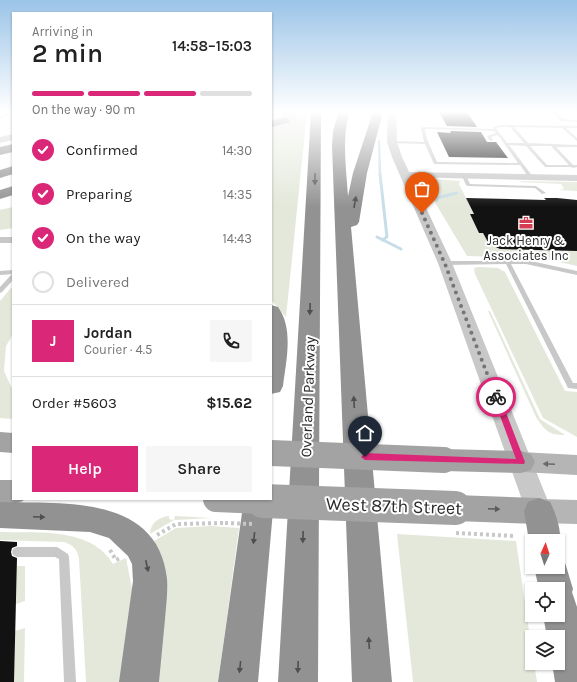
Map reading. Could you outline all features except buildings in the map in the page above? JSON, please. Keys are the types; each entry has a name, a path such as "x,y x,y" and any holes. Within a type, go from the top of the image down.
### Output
{"highway":[{"name":"Overland Parkway","path":"298,682 315,144"},
{"path":"338,144 372,682"},
{"path":"345,254 360,173 369,144"},
{"path":"0,152 12,148"},
{"path":"0,164 12,160"},
{"path":"0,174 12,170"},
{"path":"0,194 12,190"},
{"path":"0,207 12,204"},
{"path":"272,313 276,322 272,376"},
{"path":"238,682 258,500"},
{"path":"539,510 544,534"},
{"path":"0,515 95,520 119,528 139,546 148,563 150,581 150,599 140,682"},
{"path":"562,622 575,682"}],"main road":[{"path":"0,442 12,443"},
{"path":"272,453 577,465"},
{"path":"0,492 12,492"},
{"name":"West 87th Street","path":"218,507 452,520 539,510 577,512"}],"street":[{"path":"393,144 445,264 539,510"},
{"path":"405,175 577,178"},
{"path":"0,240 12,240"}],"lane":[{"path":"426,144 435,163 521,164"},
{"path":"506,144 577,146"},
{"path":"506,144 531,177"},
{"path":"528,145 546,166 577,166"},
{"path":"552,145 577,171"},
{"path":"464,176 468,185 536,187 544,193"},
{"path":"507,177 513,186"},
{"path":"445,264 507,261 532,262 577,273"},
{"path":"507,261 571,386 577,386"},
{"path":"0,273 12,272"},
{"path":"0,291 12,277"},
{"path":"18,552 57,552 64,557 70,682"}],"path":[{"path":"151,538 176,524 218,507"},
{"path":"452,520 515,536"}],"shaded area":[{"path":"272,144 304,144 286,317 272,301"},
{"path":"434,179 460,181 459,184 474,214 470,214 479,232 483,233 489,244 500,249 524,249 529,258 467,256 424,184 424,181"},
{"path":"519,182 577,182 577,191 558,190 564,189 561,184"},
{"path":"12,207 12,228 0,230 0,210"},
{"path":"534,250 577,251 577,266 538,257"},
{"path":"474,268 498,268 505,272 565,391 577,392 577,437 543,418 475,274"},
{"path":"12,288 12,336 6,346 4,371 12,389 12,419 0,418 0,301"},
{"path":"488,311 490,311 540,419 565,435 551,433 542,426 536,417"},
{"path":"169,516 169,519 174,520 150,534 150,530 156,521"},
{"path":"175,516 212,518 174,520"},
{"path":"211,526 239,528 218,682 152,682 165,577 161,555 154,541 176,528"},
{"path":"0,532 62,534 78,538 91,544 103,552 113,564 126,558 133,594 120,682 86,682 79,559 74,548 70,544 64,542 0,540"},
{"path":"397,534 516,541 525,603 525,622 528,622 529,630 525,630 525,670 535,670 537,682 413,682"},
{"path":"17,566 25,566 25,601 16,604"},
{"path":"25,628 24,682 14,682 15,631"}],"waterway":[{"path":"379,144 380,175"},
{"path":"380,174 387,237 382,240"},
{"path":"437,200 437,198 457,193"},
{"path":"377,237 382,240"},
{"path":"382,240 401,249"}],"way so far":[{"path":"422,213 445,264 496,397"}],"place":[{"name":"Jack Henry & Associates Inc","path":"526,223"}],"route":[{"path":"365,457 521,462 496,397"}]}
